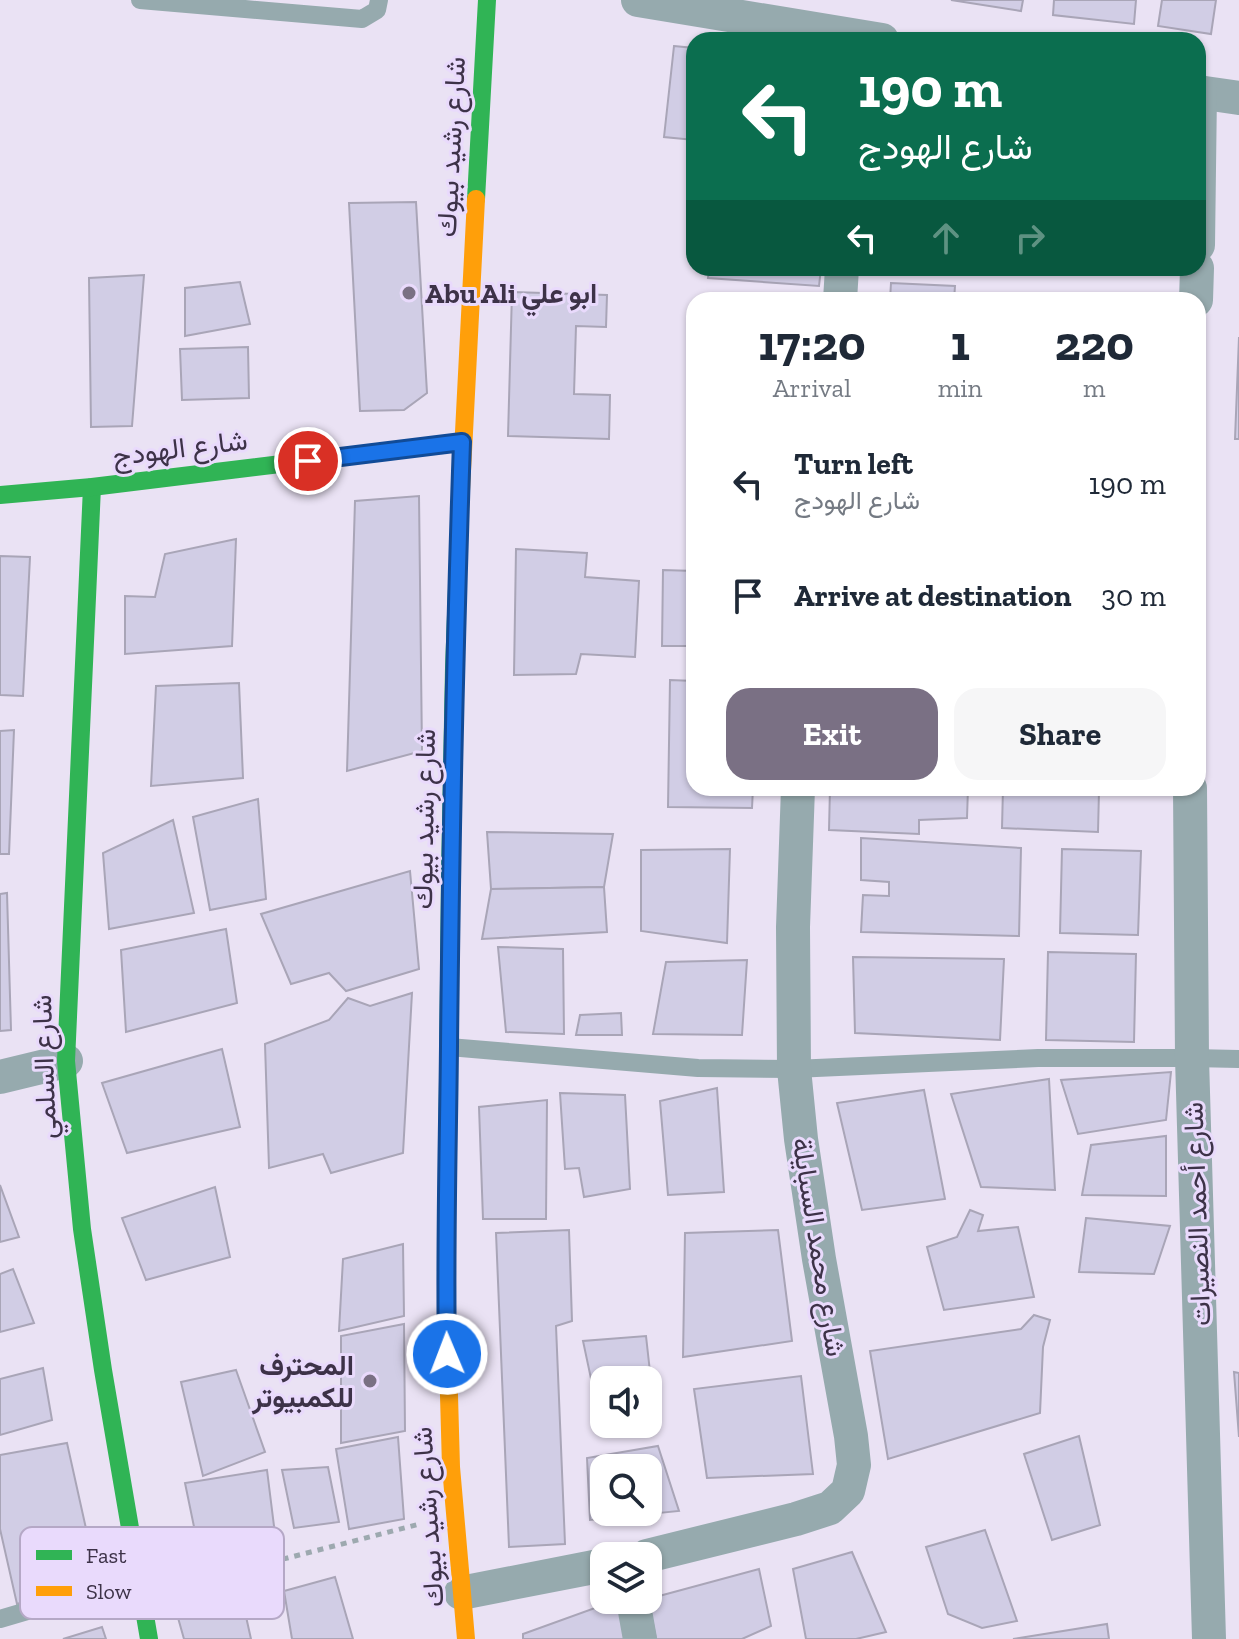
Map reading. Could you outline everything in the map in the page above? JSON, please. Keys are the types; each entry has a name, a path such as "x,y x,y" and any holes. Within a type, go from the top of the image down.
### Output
{"street":[{"name":"شارع رشيد بيوك","path":"466,1639 451,1467 446,1262 454,683 462,442 487,0"},
{"path":"638,0 803,13 850,32"},
{"path":"1206,93 1239,98"},
{"name":"شارع الهودج","path":"0,495 92,487 462,442"},
{"name":"شارع السلمي","path":"92,487 66,1061 82,1229 130,1527"},
{"name":"شارع محمد السبايلة","path":"662,1552 830,1508 848,1491 854,1465 819,1259 794,1069 798,796"},
{"name":"شارع أحمد النصيرات","path":"1190,796 1192,1058 1209,1639"},
{"path":"0,1077 66,1061"},
{"path":"461,1593 590,1568"},
{"path":"636,1614 640,1639"},
{"name":"شارع السلمي","path":"146,1619 149,1639"}],"lane":[{"path":"140,0 362,19 377,10 379,0"},
{"path":"449,1047 698,1068 794,1069 1038,1058 1239,1059"},
{"path":"0,1619 20,1614"}],"path":[{"path":"284,1554 455,1515"}],"building":[{"path":"951,0 1023,0 1021,11"},
{"path":"1054,0 1136,0 1134,24 1053,15"},
{"path":"1162,0 1216,0 1211,34 1158,26"},
{"path":"674,46 686,47 686,139 664,137"},
{"path":"416,202 427,393 404,410 360,411 349,203"},
{"path":"144,275 132,426 91,427 89,278"},
{"path":"708,276 820,276 819,286"},
{"path":"240,282 250,324 185,336 185,288"},
{"path":"891,283 955,286 955,292 890,292"},
{"path":"512,292 607,295 606,327 576,326 574,394 610,395 609,439 508,436"},
{"path":"1239,337 1239,439 1235,439"},
{"path":"248,347 249,398 182,400 180,349"},
{"path":"419,496 422,751 347,771 355,501"},
{"path":"236,539 232,646 125,654 125,596 155,597 165,554"},
{"path":"516,549 587,553 585,577 639,581 635,657 581,654 576,674 514,675"},
{"path":"0,556 30,557 23,696 0,695"},
{"path":"663,570 686,571 686,646 662,646"},
{"path":"670,680 686,681 686,796 753,796 752,808 668,807"},
{"path":"239,683 243,778 151,786 156,686"},
{"path":"14,730 9,854 0,854 0,731"},
{"path":"830,796 968,796 967,818 919,820 919,834 829,830"},
{"path":"1003,796 1099,796 1098,832 1002,828"},
{"path":"258,799 266,899 210,910 193,817"},
{"path":"173,820 194,913 109,929 103,853"},
{"path":"487,832 613,834 604,887 491,889"},
{"path":"861,838 1021,848 1019,936 861,932 863,895 889,896 889,882 861,880"},
{"path":"730,849 727,943 641,931 641,850"},
{"path":"1062,849 1141,851 1138,935 1060,933"},
{"path":"410,871 419,969 346,991 329,973 291,984 261,914"},
{"path":"604,887 607,932 482,939 491,889"},
{"path":"7,893 11,1030 0,1031 0,894"},
{"path":"226,929 237,1003 126,1032 121,950"},
{"path":"498,947 563,949 564,1034 506,1032"},
{"path":"1048,952 1136,954 1134,1042 1046,1040"},
{"path":"853,957 1004,959 1000,1040 855,1033"},
{"path":"747,960 742,1035 653,1034 666,962"},
{"path":"412,993 403,1153 331,1173 323,1154 269,1168 265,1044 329,1020 348,998 370,1006"},
{"path":"621,1013 622,1035 576,1035 580,1015"},
{"path":"222,1049 240,1127 127,1153 102,1083"},
{"path":"1171,1072 1166,1120 1078,1134 1061,1080"},
{"path":"1049,1079 1055,1190 981,1187 951,1094"},
{"path":"717,1088 724,1192 668,1195 660,1101"},
{"path":"924,1090 945,1199 862,1210 837,1103"},
{"path":"560,1093 625,1095 630,1189 584,1197 579,1168 565,1169"},
{"path":"547,1100 546,1219 483,1219 479,1107"},
{"path":"1166,1136 1166,1196 1082,1195 1091,1145"},
{"path":"0,1185 19,1237 0,1242"},
{"path":"215,1187 230,1257 146,1280 122,1218"},
{"path":"970,1210 983,1215 978,1231 1018,1227 1034,1297 944,1310 927,1247 957,1237"},
{"path":"1086,1218 1170,1226 1154,1274 1079,1272"},
{"path":"569,1230 572,1321 556,1326 565,1544 509,1547 496,1233"},
{"path":"778,1230 792,1341 683,1357 685,1233"},
{"path":"403,1244 404,1316 339,1331 343,1259"},
{"path":"13,1269 34,1323 0,1332 0,1274"},
{"path":"1034,1315 1050,1320 1043,1347 1040,1413 888,1459 870,1351 1021,1329"},
{"path":"404,1324 405,1431 341,1443 341,1336"},
{"path":"646,1336 649,1366 590,1366 590,1374 583,1341"},
{"path":"43,1368 52,1420 0,1435 0,1379"},
{"path":"236,1370 265,1452 203,1476 181,1382"},
{"path":"1234,1372 1239,1373 1239,1437"},
{"path":"801,1376 813,1474 707,1478 694,1389"},
{"path":"1079,1436 1100,1525 1052,1540 1024,1454"},
{"path":"398,1437 404,1519 349,1529 336,1449"},
{"path":"67,1443 86,1527 20,1527 20,1603 17,1604 0,1529 0,1455"},
{"path":"658,1446 661,1454 611,1454"},
{"path":"590,1457 590,1520 587,1458"},
{"path":"662,1458 679,1511 662,1513"},
{"path":"328,1467 339,1522 294,1528 282,1470"},
{"path":"267,1470 274,1527 194,1527 185,1483"},
{"path":"985,1530 1017,1621 982,1628 948,1614 926,1547"},
{"path":"852,1552 886,1632 856,1639 806,1639 793,1569"},
{"path":"759,1569 771,1626 742,1639 656,1639 651,1614 662,1614 662,1595"},
{"path":"335,1577 353,1639 292,1639 284,1591"},
{"path":"590,1610 590,1614 621,1614 628,1639 523,1639 523,1634"},
{"path":"178,1619 247,1619 251,1639 184,1639"},
{"path":"1107,1624 1109,1639 1013,1639"},
{"path":"102,1627 106,1639 63,1639"}],"traffic: fast":[{"path":"476,199 487,0"},
{"path":"0,495 92,487 462,442"},
{"path":"92,487 66,1061 82,1229 130,1527"},
{"path":"446,1288 450,877 460,510"},
{"path":"146,1619 149,1639"}],"traffic: slow":[{"path":"460,510 476,199"},
{"path":"446,1288 451,1467 466,1639"}],"place":[{"name":"Abu Ali ابو علي","path":"409,293"},
{"name":"المحترف للكمبيوتر","path":"370,1381"}],"route":[{"path":"308,461 462,442 450,877 447,1354"}]}
